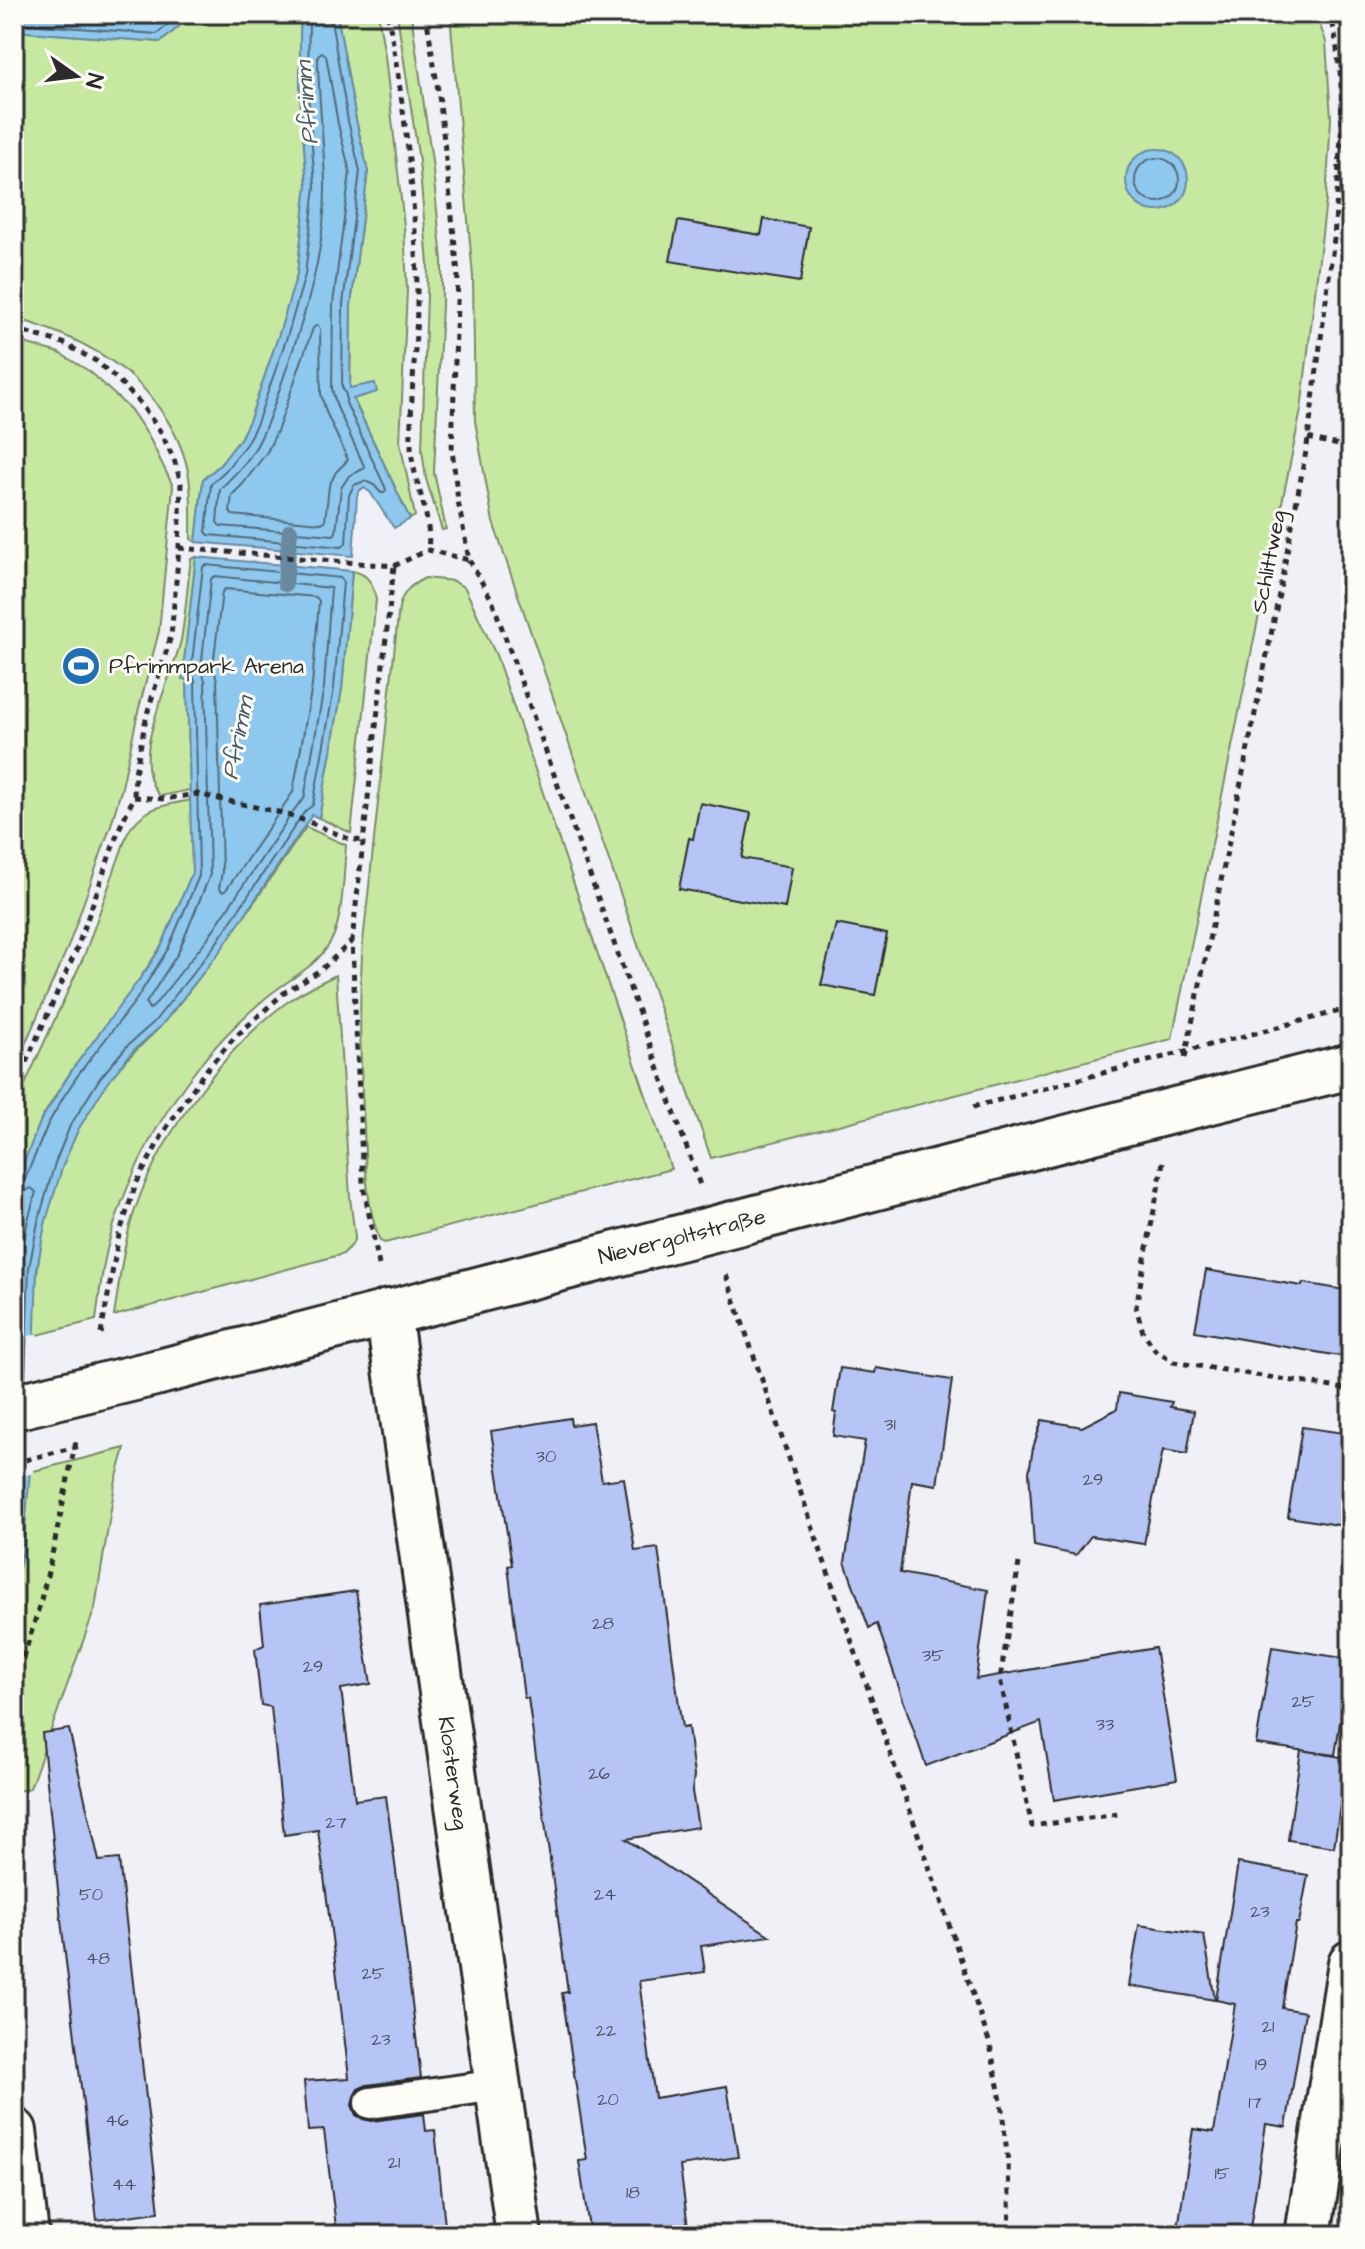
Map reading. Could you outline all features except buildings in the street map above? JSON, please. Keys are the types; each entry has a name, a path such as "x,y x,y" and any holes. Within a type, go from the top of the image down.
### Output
{"street":[{"name":"Nievergoltstraße","path":"14,1407 1351,1066"},
{"name":"Klosterweg","path":"388,1312 519,2235"},
{"path":"1308,2235 1351,1963"},
{"path":"14,2131 26,2235"}],"lane":[{"path":"370,2103 498,2085"}],"path":[{"path":"388,14 415,229 417,298 411,446 420,498 427,516 430,535 428,550"},
{"path":"426,14 440,103 458,274 452,449 469,560 492,600 688,1146 736,1308 990,2044 1008,2162 1010,2235"},
{"name":"Schlittweg","path":"1330,14 1341,79 1342,123 1334,238 1308,438 1136,1307 1143,1332 1155,1350 1173,1362 1351,1390"},
{"path":"14,329 63,343 96,361 118,380 160,431 174,459 181,483 171,636 147,714 135,773 134,797 119,829 76,951 14,1089"},
{"path":"1308,438 1351,448"},
{"path":"179,548 394,566 428,550 469,560"},
{"path":"388,1312 363,1184 352,941 394,566"},
{"path":"134,797 165,799 197,794 278,812 349,839 363,841"},
{"path":"104,1318 119,1235 136,1184 165,1130 203,1074 234,1038 285,992 322,969 352,941"},
{"path":"14,1680 35,1617 71,1464"},
{"path":"1019,1563 1000,1679 1032,1826 1118,1814"}],"shaded area":[{"path":"1351,328 1351,396 1336,393"}],"green space":[{"path":"189,14 301,14 300,93 307,185 297,274 280,331 250,419 240,439 220,465 203,479 196,542 191,539 191,492 186,462 173,431 155,402 133,378 97,352 56,332 14,318 14,31 161,42"},
{"path":"337,14 378,14 385,56 404,226 407,290 400,442 415,516 410,519 353,398 375,383 350,389 351,305 368,171"},
{"path":"397,14 411,14 432,161 442,260 434,472 446,529 442,530 426,479 422,450 428,264 419,161"},
{"path":"450,14 1316,14 1326,42 1331,118 1326,200 1301,410 1172,1039 711,1158 493,522 475,421 473,277"},
{"name":"Pfrimmpark Arena","path":"14,340 59,353 89,371 131,410 149,437 173,486 159,631 122,787 68,947 14,1069"},
{"path":"196,557 182,678 187,679 190,790 160,796 151,780 149,741 181,640 191,559"},
{"path":"352,571 369,581 376,600 351,833 319,818 342,689"},
{"path":"425,578 453,581 465,588 496,655 671,1169 385,1243 380,1241 375,1227 366,1170 361,965 399,607 408,589"},
{"path":"191,800 192,873 162,945 58,1091 41,1120 14,1187 14,1108 84,956 128,832 148,812"},
{"path":"306,827 346,845 340,908 331,941 311,965 268,996 207,1056 160,1123 128,1187 112,1231 96,1320 34,1336 43,1236 60,1170 73,1139 107,1082 162,1024 205,971"},
{"path":"336,975 355,1237 352,1245 343,1254 114,1316 125,1247 136,1207 147,1179 180,1121 221,1065 245,1039 298,995"},
{"path":"125,1448 115,1484 95,1608 30,1788 14,1792 14,1476"}],"water":[{"path":"14,14 189,14 161,42 14,31"},
{"path":"301,14 337,14 368,171 351,305 350,388 375,383 377,392 353,399 410,519 394,528 370,492 364,488 360,490 353,556 196,542 203,479 220,465 240,439 250,419 297,274 307,185 300,93"},
{"path":"1157,149 1179,158 1188,180 1179,202 1157,211 1135,202 1126,180 1135,158"},
{"path":"196,557 352,571 342,689 319,818 312,815 221,950 160,1027 133,1051 107,1083 78,1130 63,1165 45,1224 37,1269 30,1472 23,1551 14,1590 14,1187 41,1120 74,1067 162,945 192,873 187,680 182,679"}],"pier":[{"path":"38,1334 34,1473 14,1478 14,1340"}],"waterway":[{"name":"Pfrimm","path":"285,584 290,531"}],"place":[{"name":"Pfrimmpark Arena","path":"81,666"}]}
